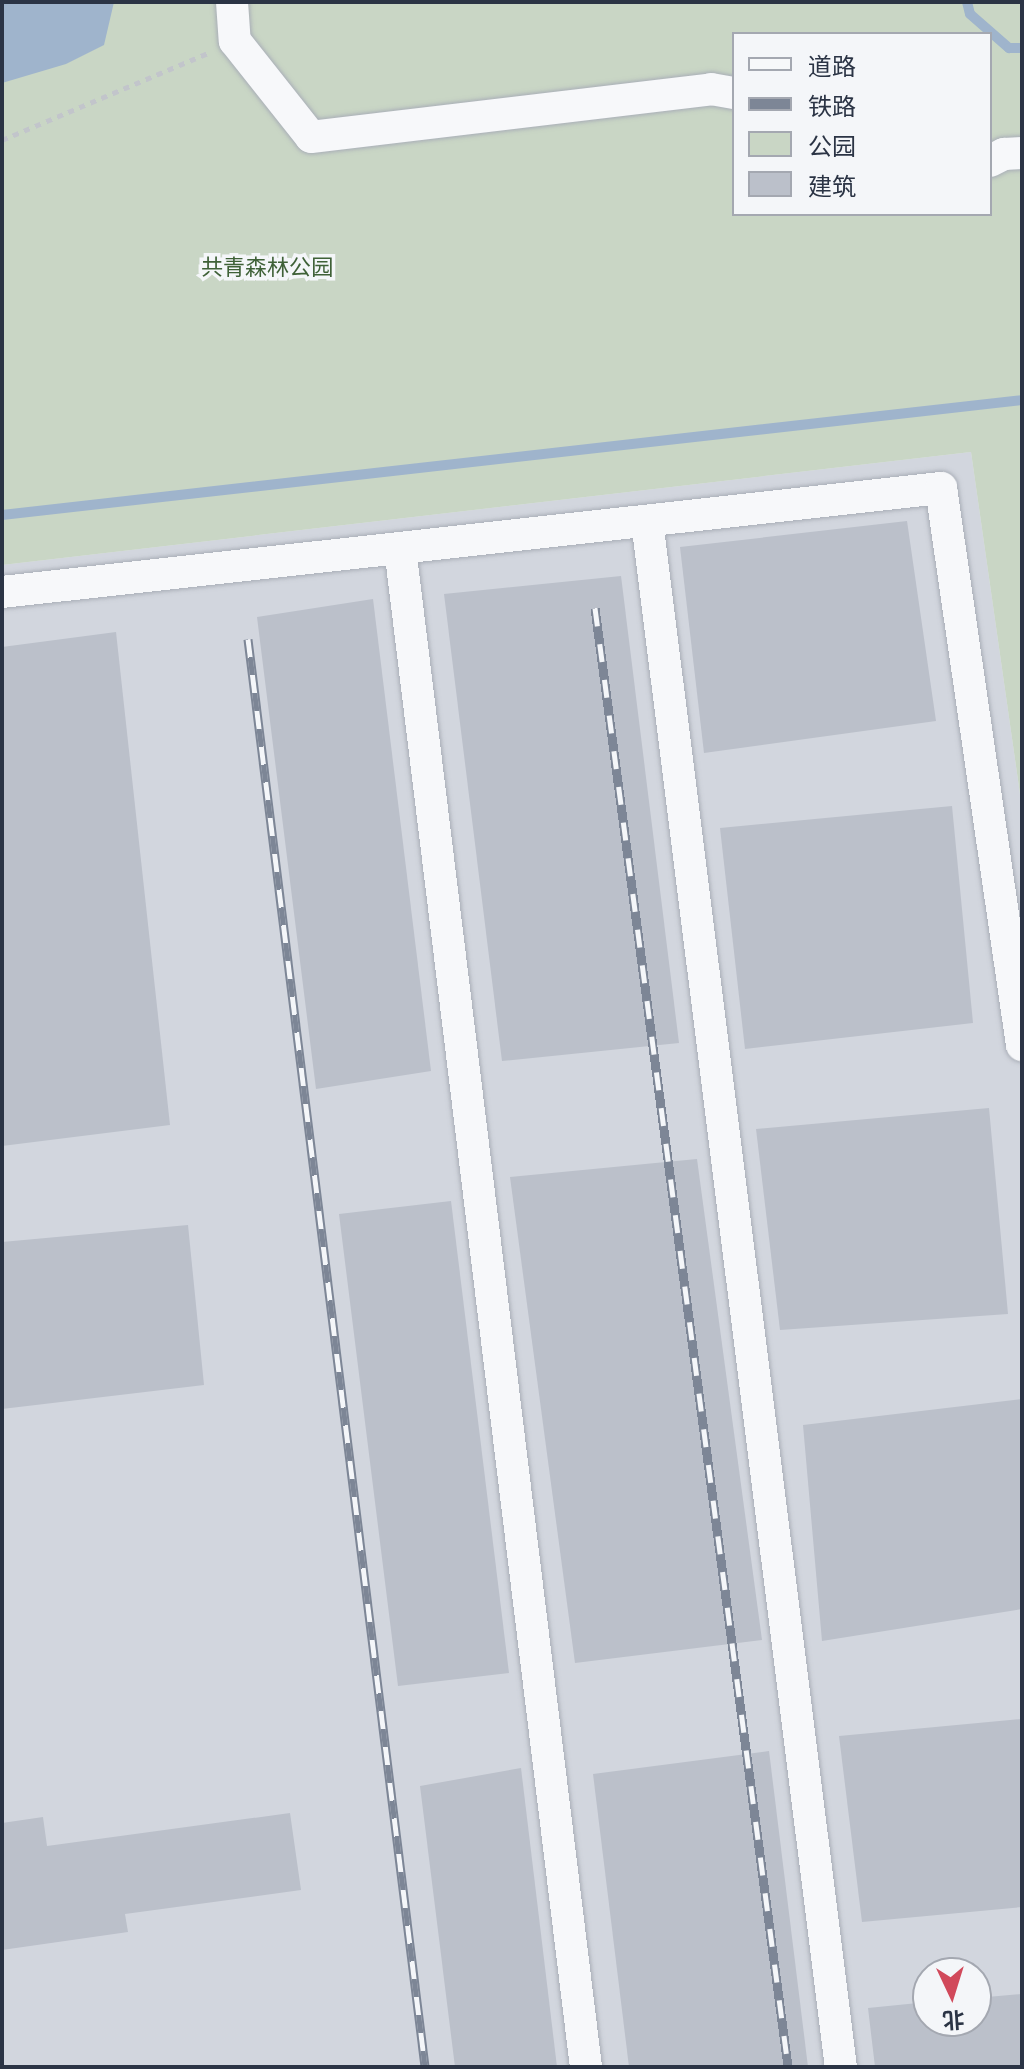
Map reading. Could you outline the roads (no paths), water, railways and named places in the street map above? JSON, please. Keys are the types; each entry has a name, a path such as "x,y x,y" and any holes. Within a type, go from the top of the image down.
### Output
{"street":[{"path":"232,2 235,41 311,137 711,89 732,93"},
{"path":"992,160 1004,154 1022,153"},
{"path":"2,592 941,488 1022,1045"},
{"path":"647,521 841,2067"},
{"path":"400,548 586,2067"}],"water":[{"path":"2,2 114,2 104,45 66,64 2,83"}],"waterway":[{"path":"967,2 970,14 991,32"},
{"path":"992,33 1009,48 1022,48"},
{"path":"2,515 1022,400"}],"railway":[{"path":"595,608 788,2067"},
{"path":"248,639 425,2067"}],"park label":[{"name":"共青森林公园","path":"267,268"}]}
